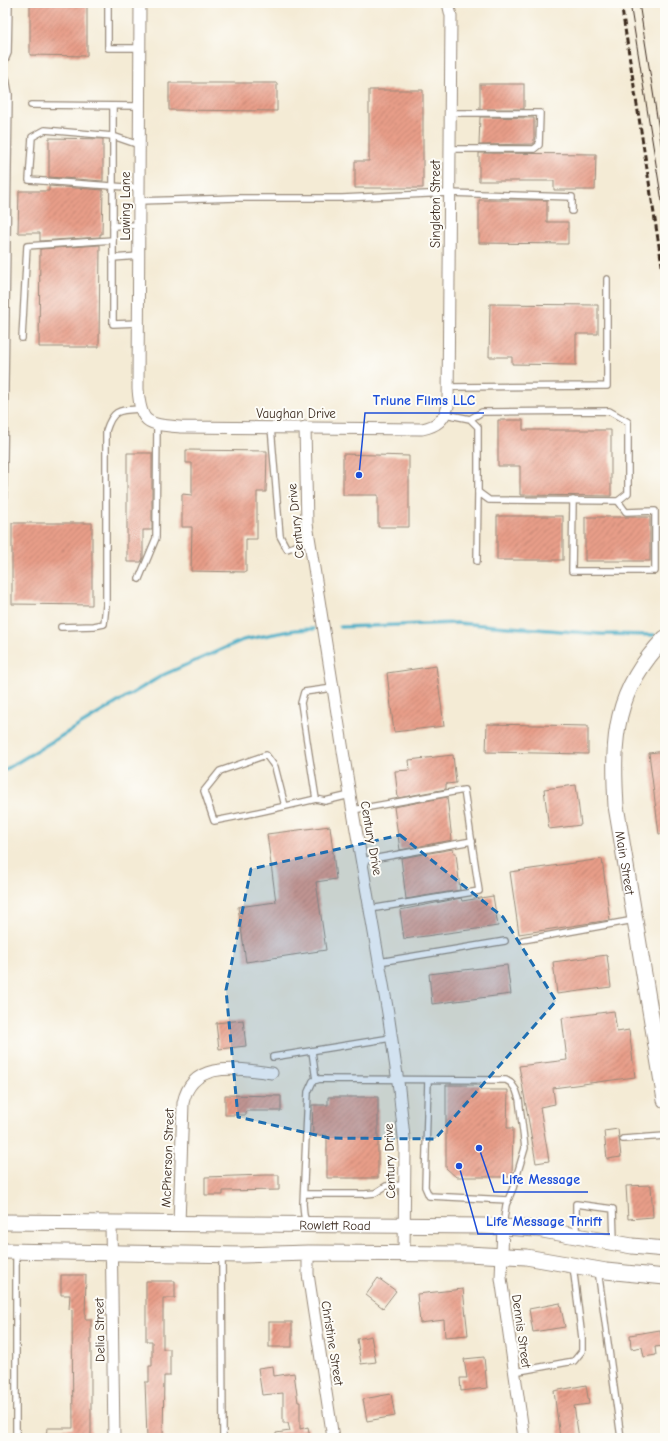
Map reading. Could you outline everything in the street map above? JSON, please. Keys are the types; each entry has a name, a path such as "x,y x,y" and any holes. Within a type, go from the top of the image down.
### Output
{"main road":[{"name":"Main Street","path":"665,638 648,657 630,687 620,712 615,740 616,806 665,1100"},
{"name":"Rowlett Road","path":"3,1222 503,1227 537,1229 614,1243 665,1249"},
{"path":"10,1250 222,1254 308,1253 502,1256 526,1257 598,1270 665,1277"}],"street":[{"name":"Lawing Lane","path":"140,3 140,409"},
{"name":"Singleton Street","path":"447,410 451,16 448,3"},
{"path":"140,409 143,416 157,425"},
{"name":"Vaughan Drive","path":"157,425 180,427 422,429 432,427 440,422 447,410"},
{"name":"Century Drive","path":"305,427 305,476 310,541 397,1080 405,1147 404,1254"},
{"name":"McPherson Street","path":"178,1224 183,1103 190,1085 195,1078 209,1072 222,1069 272,1073"},
{"name":"Delia Street","path":"112,1222 114,1438"},
{"name":"Dennis Street","path":"503,1227 500,1278 524,1438"},
{"name":"Christine Street","path":"308,1253 308,1274 333,1438"}],"lane":[{"path":"3,65 8,53 9,3"},
{"path":"108,3 108,48 140,48"},
{"path":"3,76 6,78 9,94 3,530"},
{"path":"31,105 139,106"},
{"path":"113,106 113,324 139,323"},
{"path":"450,113 540,113 540,145 534,149 450,149"},
{"path":"139,144 113,136 45,130 32,137 29,180 139,188"},
{"path":"139,201 238,198 342,198 449,194 572,198 572,211"},
{"path":"113,226 139,225"},
{"path":"22,338 27,246 113,240"},
{"path":"113,258 139,256"},
{"path":"448,386 607,386 608,279"},
{"path":"61,627 94,626 104,624 106,605 106,431 110,417 120,410 140,409"},
{"path":"447,410 470,418 478,427 477,561"},
{"path":"470,418 482,412 609,411 628,422 628,493 618,501 488,500 478,492"},
{"path":"139,579 156,538 157,425"},
{"path":"271,427 276,510 280,536 287,548 310,541"},
{"path":"573,500 572,571 655,571 655,511 626,512 618,501"},
{"path":"316,799 301,703 304,692 334,688"},
{"path":"285,806 275,767 266,755 220,771 204,790 214,821 285,806 316,799 325,801 350,796"},
{"path":"353,810 464,790 479,891 370,909"},
{"path":"361,860 472,841"},
{"path":"523,940 636,920"},
{"path":"379,962 505,941"},
{"path":"273,1057 391,1038"},
{"path":"312,1051 316,1080"},
{"path":"428,1080 425,1187 429,1196 508,1200"},
{"path":"307,1224 304,1215 304,1194 308,1092 313,1081 506,1080 511,1083 516,1090 524,1148 513,1188 508,1200 503,1227"},
{"path":"623,1139 665,1136"},
{"path":"304,1194 365,1194 374,1193 386,1186 405,1185"},
{"path":"576,1236 576,1204 613,1209 614,1243"},
{"path":"10,1250 16,1438"},
{"path":"222,1254 223,1438"},
{"path":"514,1372 574,1360 582,1351 582,1338 573,1265"},
{"path":"598,1270 621,1438"}],"highlighted area":[{"path":"400,835 503,917 556,1001 435,1139 329,1138 238,1117 226,990 251,869"}],"building":[{"path":"30,3 87,3 87,56 30,55"},
{"path":"169,83 277,83 277,111 169,110"},
{"path":"480,84 524,84 524,109 480,109"},
{"path":"369,90 423,90 423,188 355,188 355,161 369,161"},
{"path":"480,117 534,118 534,144 479,145"},
{"path":"49,138 103,139 103,181 49,177"},
{"path":"479,153 596,154 595,190 554,190 554,181 479,181"},
{"path":"49,186 103,190 102,234 100,234 100,237 40,241 40,233 18,233 19,191 49,191"},
{"path":"479,200 547,200 547,222 568,222 568,244 479,243"},
{"path":"100,245 99,347 39,347 40,249"},
{"path":"490,304 598,305 598,334 576,334 576,365 512,364 512,357 489,357"},
{"path":"498,420 523,420 523,430 611,430 611,496 520,495 520,466 498,466"},
{"path":"186,450 267,451 266,492 257,492 257,539 246,539 246,572 191,571 192,527 182,527 182,494 192,495 192,463 186,463"},
{"path":"127,453 152,453 152,530 143,530 143,558 141,562 127,562"},
{"path":"343,454 409,456 409,527 378,527 378,495 343,495"},
{"path":"497,516 563,516 563,560 497,560"},
{"path":"585,517 650,517 650,561 585,561"},
{"path":"12,523 92,523 92,605 12,604"},
{"path":"436,666 444,726 394,732 387,673"},
{"path":"487,724 588,726 588,754 486,752"},
{"path":"665,751 665,834 659,834 649,753"},
{"path":"453,755 456,783 446,784 446,789 398,798 395,771 410,770 409,760"},
{"path":"576,785 581,825 549,829 544,789"},
{"path":"447,797 452,840 400,850 394,807"},
{"path":"330,826 336,879 316,882 326,950 246,962 238,907 276,902 267,834"},
{"path":"453,849 454,853 456,853 460,890 406,899 401,858"},
{"path":"602,859 610,920 519,934 510,872"},
{"path":"493,896 498,926 404,939 400,910 461,898 462,901"},
{"path":"607,955 611,987 557,994 553,962"},
{"path":"507,965 511,994 432,1004 429,974"},
{"path":"614,1011 617,1032 629,1030 635,1077 553,1088 555,1104 540,1107 549,1161 536,1163 519,1066 567,1060 562,1018"},
{"path":"243,1020 246,1046 219,1049 216,1023"},
{"path":"446,1085 480,1085 480,1090 508,1090 507,1128 513,1128 512,1177 456,1177 446,1168"},
{"path":"225,1095 281,1096 281,1111 246,1111 246,1115 225,1115"},
{"path":"328,1097 378,1097 378,1178 327,1178 327,1135 313,1135 312,1105 328,1105"},
{"path":"618,1129 621,1157 607,1159 604,1131"},
{"path":"279,1175 279,1190 223,1191 223,1195 205,1195 205,1177"},
{"path":"651,1185 653,1217 628,1219 626,1186"},
{"path":"61,1275 86,1275 85,1319 91,1319 91,1438 46,1438 47,1428 73,1428 72,1310 69,1309 70,1295 61,1295"},
{"path":"378,1278 396,1291 383,1308 366,1295"},
{"path":"146,1281 175,1281 175,1298 163,1298 163,1349 170,1349 170,1376 164,1376 163,1438 147,1438 145,1382 149,1382 149,1366 152,1366 152,1341 146,1341"},
{"path":"463,1289 468,1335 445,1337 444,1320 420,1323 417,1294"},
{"path":"560,1303 565,1327 533,1332 529,1309"},
{"path":"269,1322 292,1322 292,1347 269,1347"},
{"path":"660,1330 663,1346 655,1347 656,1355 644,1357 642,1347 631,1349 630,1335"},
{"path":"371,1336 376,1362 361,1364 357,1339"},
{"path":"484,1357 487,1388 461,1391 460,1378 467,1378 464,1359"},
{"path":"273,1366 274,1376 294,1373 298,1402 300,1402 300,1429 308,1427 310,1438 276,1438 276,1433 290,1431 288,1423 283,1423 283,1393 262,1395 258,1368"},
{"path":"586,1385 589,1404 574,1406 579,1438 560,1438 554,1391"},
{"path":"391,1394 395,1416 367,1421 363,1399"}],"waterway":[{"path":"340,627 457,623 601,634 654,635"},
{"path":"3,771 163,675 243,640 295,630 314,629"}],"tram line":[{"path":"630,3 665,220"},
{"path":"639,3 665,168"}],"railway":[{"path":"621,3 665,284"}],"place":[{"name":"Triune Films LLC","path":"359,475"},
{"name":"Life Message","path":"479,1148"},
{"name":"Life Message Thrift","path":"459,1166"}]}
